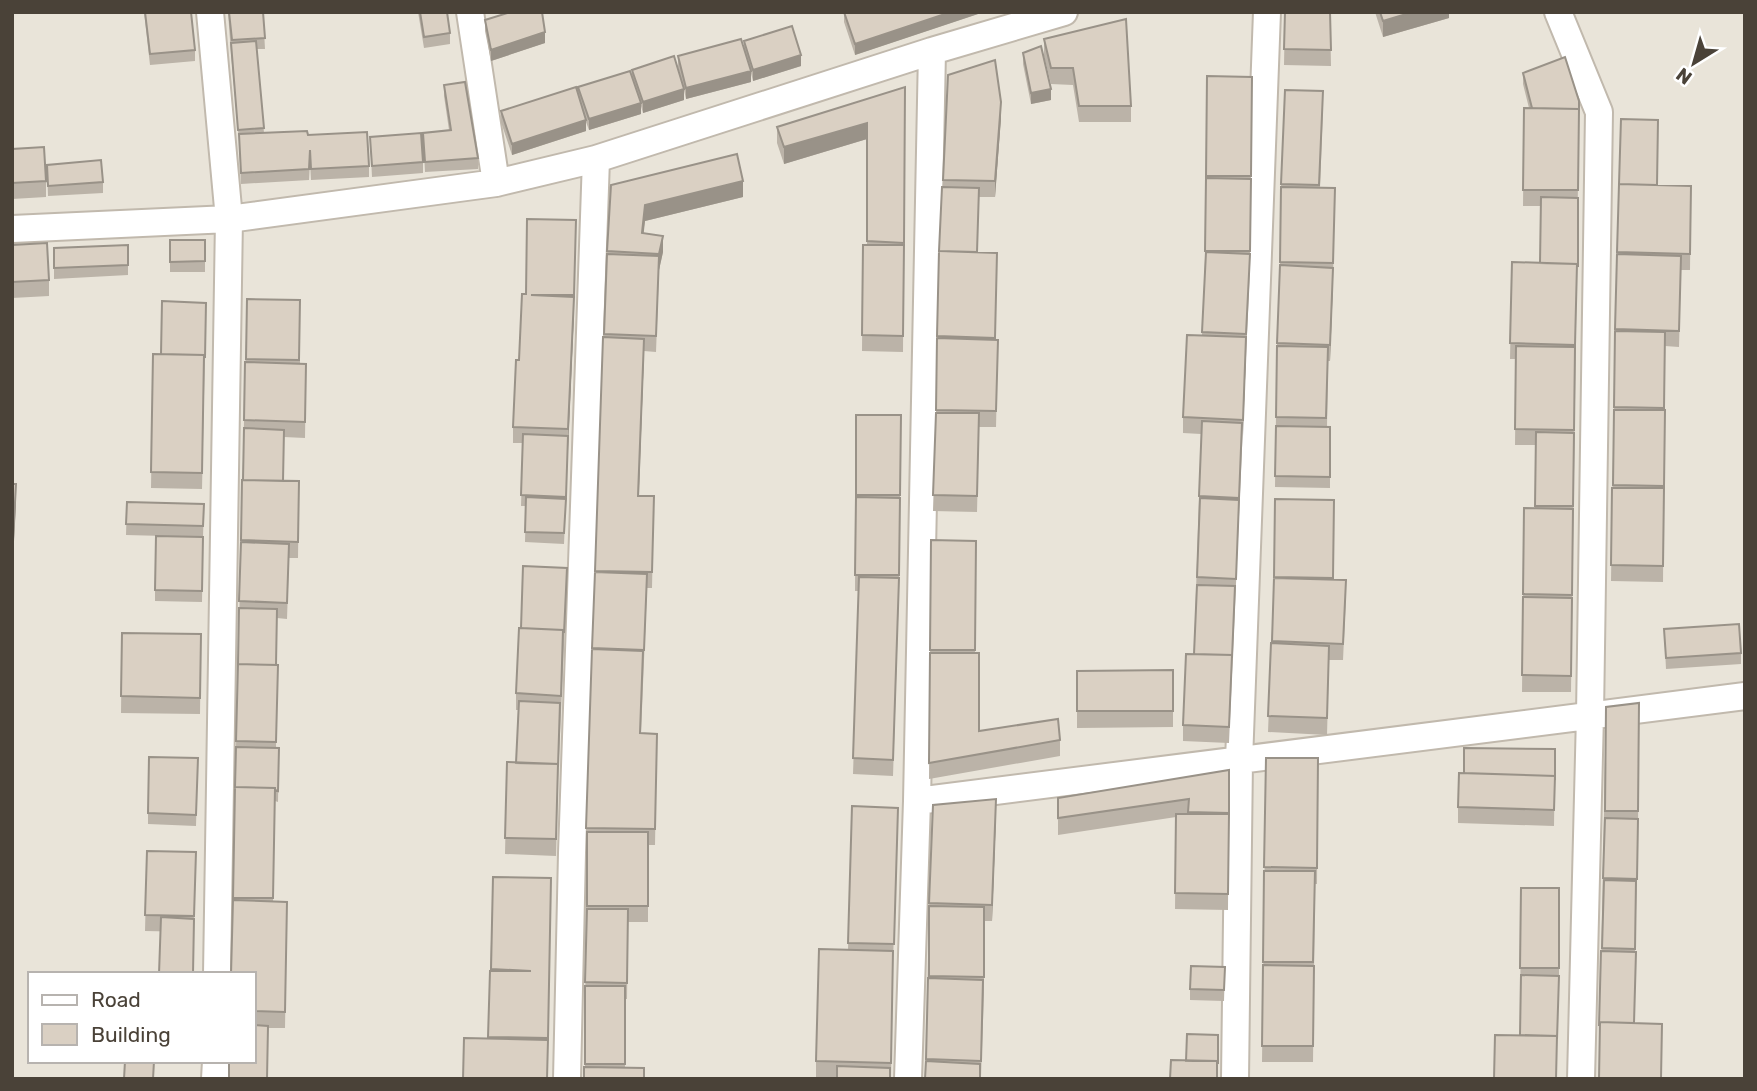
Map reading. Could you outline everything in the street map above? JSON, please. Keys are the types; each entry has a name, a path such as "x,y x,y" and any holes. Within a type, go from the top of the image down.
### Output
{"street":[{"path":"211,12 229,219 217,972"},
{"path":"470,12 496,183"},
{"path":"12,229 229,219 496,183 596,159 932,51 1063,12"},
{"path":"1235,1079 1239,761 1267,12"},
{"path":"1558,12 1599,112 1590,715 1581,1079"},
{"path":"908,1079 917,801 932,51"},
{"path":"567,1079 572,839 596,159"},
{"path":"917,801 1745,696"}],"shaded area":[{"path":"12,12 1745,12 1745,1079 12,1079"}],"building":[{"path":"145,12 191,12 195,50 150,54"},
{"path":"229,12 263,12 265,38 232,40"},
{"path":"420,12 447,12 450,33 424,37"},
{"path":"511,12 542,12 545,32 491,50 485,20"},
{"path":"844,12 951,12 855,44"},
{"path":"1285,12 1330,12 1331,50 1284,49"},
{"path":"1380,12 1413,12 1383,21"},
{"path":"1126,19 1131,106 1079,106 1073,68 1051,68 1044,39"},
{"path":"792,26 801,55 753,70 744,41"},
{"path":"741,39 751,71 686,88 678,56"},
{"path":"256,41 264,128 238,130 231,43"},
{"path":"1041,46 1051,89 1031,93 1023,53"},
{"path":"674,56 684,89 643,102 632,70"},
{"path":"1565,57 1579,109 1532,108 1523,73"},
{"path":"995,60 1001,102 995,181 943,180 948,75"},
{"path":"630,71 641,103 589,119 578,87"},
{"path":"1207,76 1252,77 1251,176 1206,176"},
{"path":"465,82 478,158 425,162 423,133 451,130 444,85"},
{"path":"576,87 586,120 512,144 501,111"},
{"path":"905,87 904,243 867,241 867,123 784,147 777,127"},
{"path":"1285,90 1323,91 1319,185 1281,184"},
{"path":"1524,108 1579,109 1578,190 1523,190"},
{"path":"1621,119 1658,120 1657,185 1619,184"},
{"path":"307,131 308,135 367,132 369,166 311,169 310,150 309,169 241,173 239,134"},
{"path":"421,133 423,162 372,166 370,137"},
{"path":"44,147 46,181 12,183 12,149"},
{"path":"737,154 743,181 645,205 642,233 663,236 659,254 607,251 611,185"},
{"path":"101,160 103,182 48,186 47,165"},
{"path":"1206,178 1251,179 1250,251 1205,251"},
{"path":"1619,184 1691,186 1690,254 1617,252"},
{"path":"942,187 979,188 977,252 939,251"},
{"path":"1281,187 1335,188 1333,263 1280,262"},
{"path":"1541,197 1578,198 1578,267 1577,264 1540,263"},
{"path":"527,219 576,220 574,295 531,295 574,297 568,429 513,427 522,294 526,294"},
{"path":"170,240 205,240 205,261 170,262"},
{"path":"47,243 49,280 12,282 12,245"},
{"path":"128,245 128,265 54,268 54,248"},
{"path":"863,245 904,245 903,336 862,335"},
{"path":"939,251 997,253 995,338 937,336"},
{"path":"1206,252 1250,254 1246,334 1202,332"},
{"path":"607,254 659,256 656,336 604,334"},
{"path":"1617,254 1681,256 1679,331 1615,329"},
{"path":"1512,262 1577,264 1575,345 1510,343"},
{"path":"1280,265 1333,268 1330,345 1277,343"},
{"path":"247,299 300,300 299,360 246,359"},
{"path":"162,301 206,303 205,358 204,355 161,354"},
{"path":"1615,331 1665,332 1664,408 1614,407"},
{"path":"1187,335 1246,337 1243,420 1183,417"},
{"path":"603,337 644,339 638,496 654,496 652,572 595,571"},
{"path":"937,338 998,340 996,411 936,410"},
{"path":"1277,346 1328,347 1326,418 1276,417"},
{"path":"1516,346 1575,347 1574,430 1515,429"},
{"path":"153,354 204,355 202,473 151,472"},
{"path":"245,362 306,364 305,422 244,420"},
{"path":"1614,410 1665,410 1664,486 1613,485"},
{"path":"936,413 979,413 977,496 933,495"},
{"path":"856,415 901,415 900,495 856,495"},
{"path":"1202,421 1242,423 1239,498 1199,496"},
{"path":"1276,426 1330,427 1330,477 1275,476"},
{"path":"244,428 284,430 283,481 243,480"},
{"path":"1536,432 1574,433 1573,506 1535,506"},
{"path":"523,434 568,436 566,497 521,495"},
{"path":"242,480 299,481 298,542 241,540"},
{"path":"12,484 16,484 12,557"},
{"path":"1612,488 1664,488 1663,566 1611,565"},
{"path":"526,497 566,499 564,533 525,532"},
{"path":"856,497 900,498 899,575 855,575"},
{"path":"1200,498 1239,500 1236,579 1197,577"},
{"path":"1275,499 1334,500 1333,578 1274,577"},
{"path":"127,502 204,504 203,526 126,524"},
{"path":"1524,508 1573,509 1572,595 1523,594"},
{"path":"156,536 203,537 202,591 155,590"},
{"path":"931,540 976,541 975,650 930,650"},
{"path":"241,542 289,544 287,603 239,601"},
{"path":"523,566 567,568 564,633 563,630 521,628"},
{"path":"595,572 647,574 644,650 592,648"},
{"path":"859,577 899,578 893,760 853,758"},
{"path":"1274,578 1346,580 1343,644 1272,641"},
{"path":"1197,585 1235,586 1232,658 1232,655 1194,654"},
{"path":"1523,597 1572,598 1571,676 1522,675"},
{"path":"239,608 277,609 276,665 238,664"},
{"path":"1739,624 1741,653 1666,658 1664,629"},
{"path":"519,628 563,630 561,696 516,693"},
{"path":"122,633 201,634 200,698 121,696"},
{"path":"1271,643 1329,646 1327,718 1268,716"},
{"path":"592,649 643,651 640,733 657,734 655,829 586,828"},
{"path":"930,653 979,653 979,731 1058,719 1060,740 929,763"},
{"path":"1186,654 1232,655 1229,727 1183,725"},
{"path":"238,664 278,665 276,742 236,741"},
{"path":"1173,670 1173,711 1077,711 1077,671"},
{"path":"519,701 560,703 558,767 558,764 516,763"},
{"path":"1639,703 1638,811 1605,811 1606,707"},
{"path":"236,747 279,748 278,791 275,788 235,787"},
{"path":"1464,748 1555,749 1555,776 1464,773"},
{"path":"149,757 198,758 196,815 148,813"},
{"path":"1266,758 1318,758 1317,868 1264,867"},
{"path":"507,762 558,764 556,839 505,838"},
{"path":"1229,770 1229,813 1188,812 1189,799 1058,818 1058,798"},
{"path":"1459,773 1555,776 1554,810 1458,807"},
{"path":"235,787 275,788 273,898 233,898"},
{"path":"996,799 992,905 929,903 933,805"},
{"path":"852,806 898,808 894,944 848,943"},
{"path":"1176,814 1229,814 1228,894 1175,893"},
{"path":"1605,818 1638,819 1637,879 1603,878"},
{"path":"587,832 648,832 648,906 587,906"},
{"path":"147,851 196,852 194,916 145,915"},
{"path":"1264,871 1315,871 1313,962 1263,962"},
{"path":"493,877 551,878 548,1038 488,1037 490,971 531,971 491,969"},
{"path":"1604,880 1636,881 1635,949 1602,948"},
{"path":"1521,888 1559,888 1559,968 1520,968"},
{"path":"233,900 287,902 285,1012 256,1011 256,972 231,972"},
{"path":"929,906 984,907 984,977 929,976"},
{"path":"587,909 628,909 627,983 585,982"},
{"path":"161,917 194,919 193,972 159,972"},
{"path":"819,949 893,951 891,1063 816,1061"},
{"path":"1601,951 1636,952 1634,1023 1600,1022 1599,1026"},
{"path":"1263,965 1314,966 1313,1046 1262,1046"},
{"path":"1191,966 1225,967 1224,990 1190,989"},
{"path":"1521,975 1559,976 1557,1039 1557,1036 1520,1035"},
{"path":"928,978 983,980 981,1061 926,1059"},
{"path":"585,986 625,986 625,1064 585,1064"},
{"path":"1600,1022 1662,1024 1661,1079 1599,1079"},
{"path":"256,1025 268,1026 267,1079 229,1079 229,1063 256,1063"},
{"path":"1187,1034 1218,1035 1218,1064 1217,1061 1186,1061"},
{"path":"1495,1035 1557,1036 1556,1079 1494,1079"},
{"path":"464,1038 548,1040 547,1079 463,1079"},
{"path":"1171,1060 1217,1061 1217,1079 1170,1079"},
{"path":"926,1061 980,1064 980,1079 925,1079"},
{"path":"125,1063 154,1063 153,1079 124,1079"},
{"path":"837,1066 890,1068 890,1079 837,1079"},
{"path":"584,1067 644,1068 644,1079 584,1079"}]}
